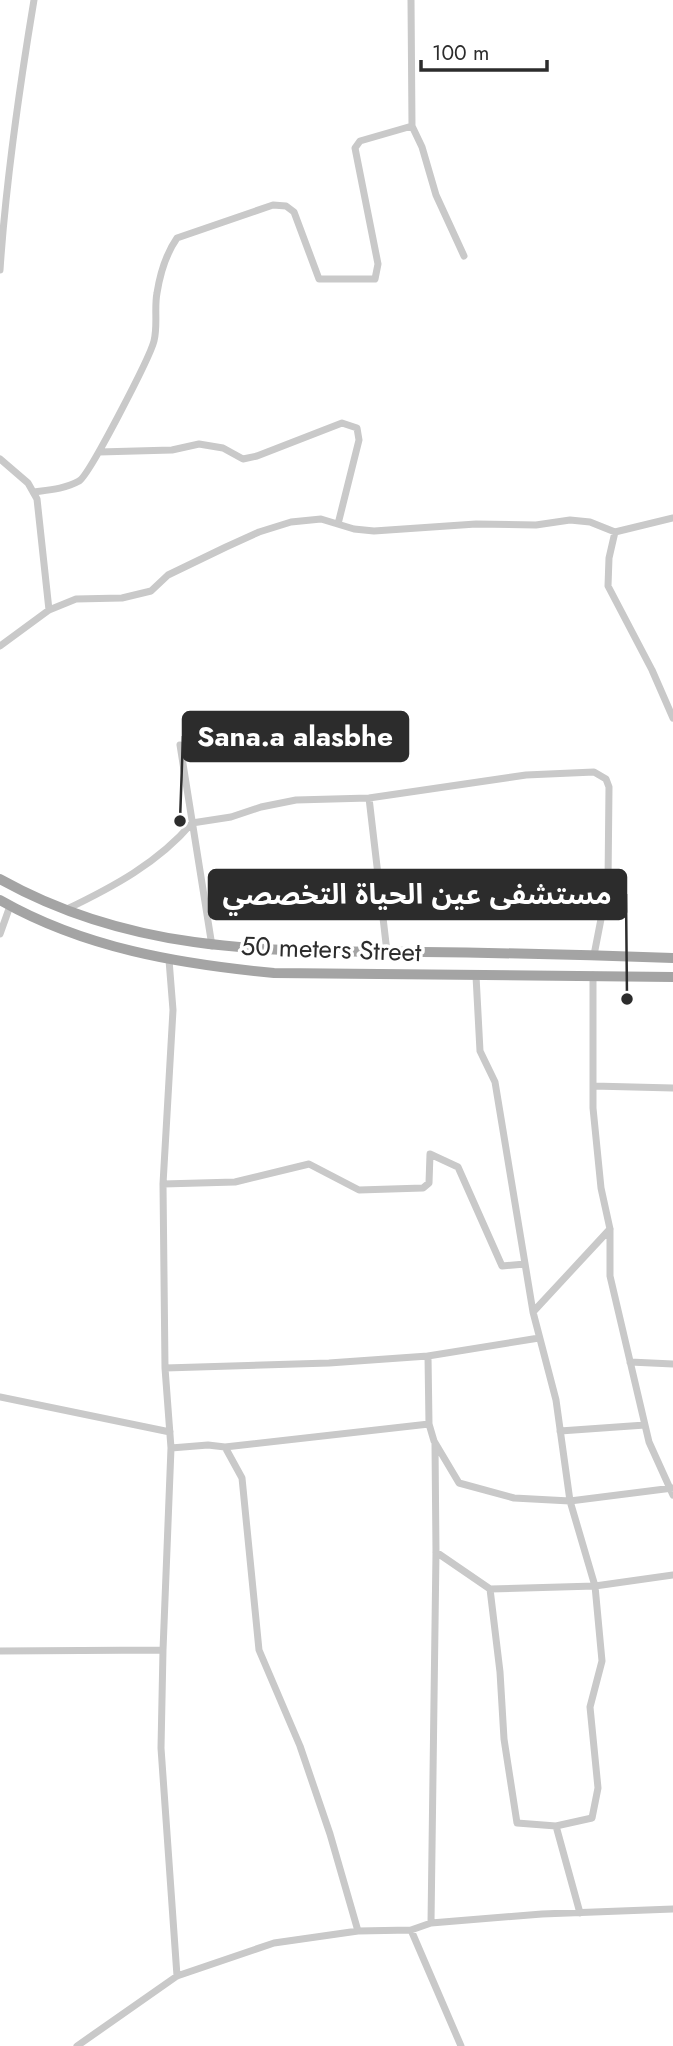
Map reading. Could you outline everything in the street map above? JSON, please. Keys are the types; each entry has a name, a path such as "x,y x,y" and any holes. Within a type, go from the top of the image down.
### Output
{"main road":[{"name":"50 meters Street","path":"0,879 65,910 133,931 212,946 275,951 518,953 673,958"},
{"name":"50 meters Street","path":"5,903 43,922 127,951 169,960 274,973 673,977"},
{"path":"127,951 133,931"},
{"path":"518,953 521,974"}],"street":[{"path":"0,270 5,192 34,0"},
{"path":"411,0 412,126 422,147 436,195 464,256"},
{"path":"33,492 62,488 82,480 99,452 130,395 154,341 156,293 168,251 177,238 273,205 286,206 294,212 319,279 375,279 378,264 355,148 360,141 412,126"},
{"path":"99,452 172,450 199,444 223,448 243,459 342,423 357,428 359,440 338,524"},
{"path":"0,459 28,484 37,499 49,610"},
{"path":"0,646 49,610 76,599 121,598 151,591 168,575 259,532 292,522 321,519 354,529 374,531 476,524 536,525 569,520 590,522 615,532 673,518"},
{"path":"615,532 609,558 608,586 652,670 673,718"},
{"path":"180,745 212,946"},
{"path":"65,910 145,867 176,842 192,823 231,817 296,800 369,797 526,775 594,772 606,779 609,787 608,883 594,955"},
{"path":"369,797 387,952"},
{"path":"0,934 5,903"},
{"path":"169,960 173,1010 163,1184 165,1368 171,1448 161,1748 177,1976"},
{"path":"428,1356 429,1424 435,1443 459,1483 514,1498 570,1501 672,1491 649,1442 610,1276 610,1229 601,1188 593,1086 593,975"},
{"path":"476,976 480,1051 495,1082 533,1312 556,1400 570,1501 595,1587 602,1661 590,1707 597,1788 592,1818 556,1826 517,1823 504,1739 500,1672 490,1589"},
{"path":"593,1086 673,1088"},
{"path":"163,1184 235,1182 309,1164 359,1190 424,1188 429,1183 430,1154 458,1167 502,1266 525,1264"},
{"path":"533,1312 610,1229"},
{"path":"165,1368 329,1363 428,1356 539,1338"},
{"path":"630,1362 673,1364"},
{"path":"0,1397 170,1432"},
{"path":"171,1448 208,1445 225,1447 429,1424"},
{"path":"560,1430 645,1424"},
{"path":"431,1923 435,1443"},
{"path":"225,1447 242,1478 260,1650 300,1746 330,1834 358,1931"},
{"path":"436,1552 490,1589 595,1587 673,1575"},
{"path":"0,1651 163,1650"},
{"path":"556,1826 580,1913"},
{"path":"77,2046 177,1976 274,1944 358,1931 411,1930 431,1923 673,1909"},
{"path":"411,1930 461,2046"}],"place":[{"name":"Sana.a alasbhe","path":"180,821"},
{"name":"مستشفى عين الحياة التخصصي","path":"627,999"}]}
